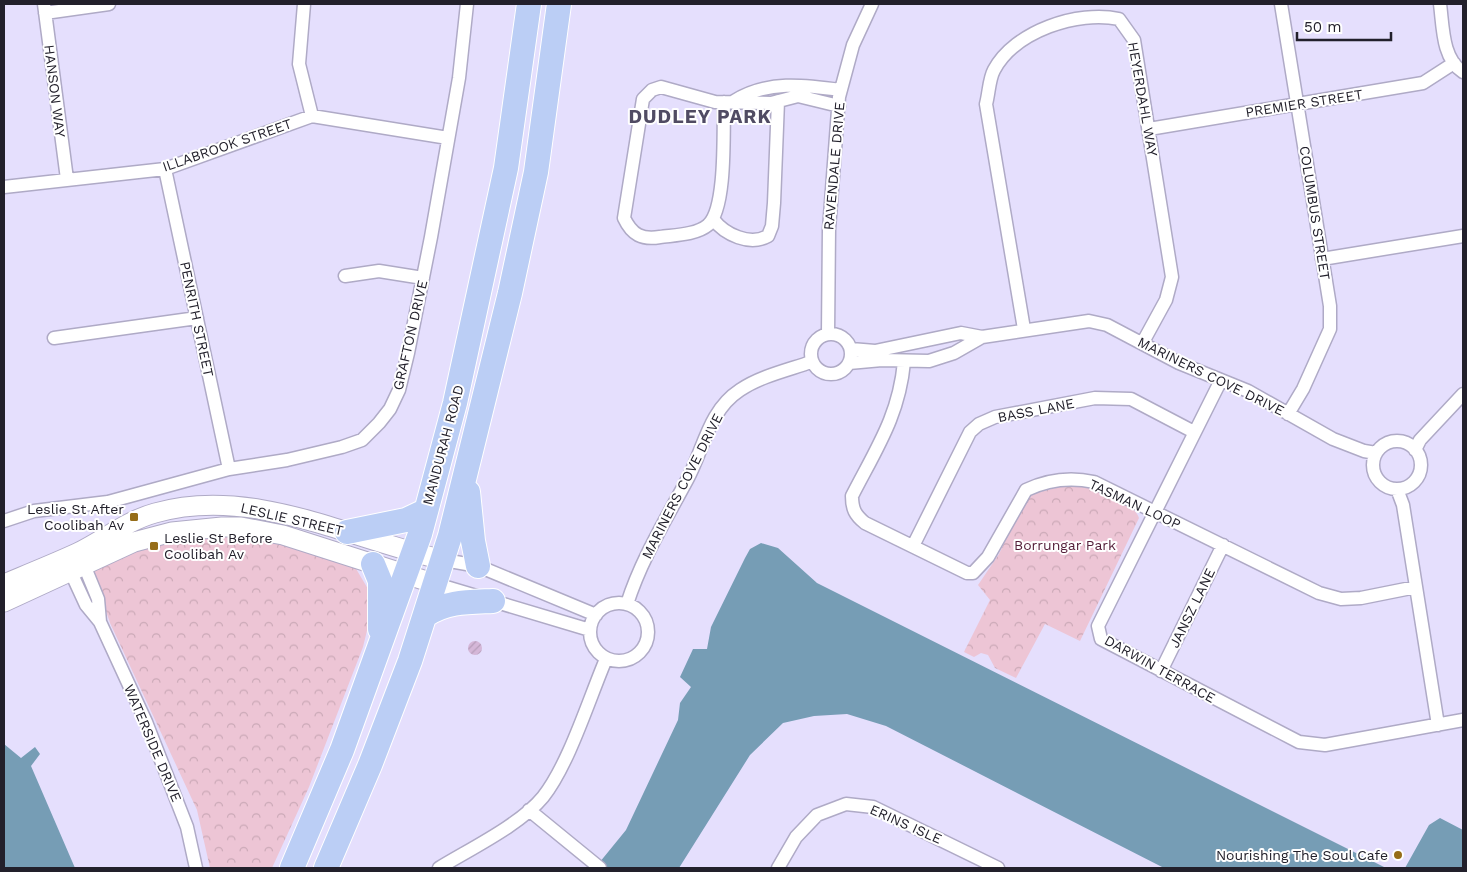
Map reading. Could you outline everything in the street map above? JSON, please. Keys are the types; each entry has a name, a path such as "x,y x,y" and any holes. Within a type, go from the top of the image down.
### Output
{"highway":[{"name":"MANDURAH ROAD","path":"292,868 342,750 411,564 455,403 506,168 529,4"},
{"name":"MANDURAH ROAD","path":"326,868 370,765 426,615 444,560 510,293 536,172 559,4"},
{"path":"466,475 473,541 478,566"},
{"path":"347,532 406,520 425,511"},
{"path":"374,564 380,581 382,601 379,651"},
{"path":"426,615 438,607 453,603 493,601"}],"street":[{"path":"44,8 109,4"},
{"path":"304,4 299,64 312,116"},
{"name":"GRAFTON DRIVE","path":"4,521 34,511 108,502 229,469 287,460 342,447 362,440 378,423 390,409 399,390 423,278 459,78 467,4"},
{"name":"RAVENDALE DRIVE","path":"828,334 829,229 841,90 853,45 872,4"},
{"name":"COLUMBUS STREET","path":"1281,4 1330,306 1330,329 1303,389 1288,414"},
{"path":"1440,4 1448,53 1463,72"},
{"name":"HANSON WAY","path":"44,8 66,179"},
{"name":"HEYERDAHL WAY","path":"1024,329 986,104 994,70 1010,50 1032,32 1047,26 1103,15 1119,19 1128,28 1134,40 1172,277 1166,300 1143,342"},
{"name":"PREMIER STREET","path":"1149,129 1423,83 1454,63"},
{"path":"729,102 746,93 774,86 801,85 841,90"},
{"path":"729,102 718,208 713,219 706,226 695,231 648,239 637,235 629,229 624,218 643,99 652,90 661,88 691,97 729,102 771,103 798,96 808,96 839,106"},
{"path":"713,219 721,230 730,235 749,239 768,236 772,226 774,203 778,102"},
{"name":"ILLABROOK STREET","path":"4,187 164,168 312,116 448,138"},
{"name":"PENRITH STREET","path":"164,168 229,469"},
{"path":"1322,259 1463,236"},
{"path":"345,276 379,271 423,278"},
{"path":"54,338 196,318"},
{"name":"MARINERS COVE DRIVE","path":"851,350 891,349 961,333 982,336 1089,321 1107,324 1179,363 1248,391 1333,439 1364,452 1376,453"},
{"path":"828,334 840,336 846,340 851,350 849,363 840,372 828,374 819,371 811,362 813,345 818,338 828,334"},
{"name":"MARINERS COVE DRIVE","path":"849,363 882,360 904,362 929,361 954,353 982,336"},
{"name":"MARINERS COVE DRIVE","path":"627,604 636,576 687,481 697,461 709,426 721,408 740,390 765,377 811,362"},
{"name":"TASMAN LOOP","path":"904,362 902,388 893,416 852,496 852,508 857,516 865,522 967,573 973,573 988,558 1026,490 1037,485 1059,480 1083,480 1094,482 1319,593 1341,599 1361,598 1416,587"},
{"name":"DARWIN TERRACE","path":"1221,380 1098,626 1098,634 1107,644 1299,742 1324,745 1463,720"},
{"path":"1415,450 1420,440 1463,394"},
{"name":"BASS LANE","path":"913,546 970,432 979,424 995,416 1095,398 1130,399 1194,432"},
{"path":"1395,442 1409,445 1415,450 1420,464 1416,478 1411,484 1397,489 1383,485 1378,480 1373,467 1376,453 1381,447 1395,442"},
{"path":"1397,489 1403,505 1438,725"},
{"name":"LESLIE STREET","path":"4,602 74,562 122,526 156,513 210,506 256,508 347,532 411,564 436,584"},
{"name":"LESLIE STREET","path":"4,584 134,542 172,532 222,527 242,527 283,535 374,564 411,564 444,560"},
{"name":"JANSZ LANE","path":"1161,671 1223,546"},
{"path":"444,560 478,566 596,615"},
{"name":"WATERSIDE DRIVE","path":"74,562 98,599 100,622 146,722 184,818 196,868"},
{"path":"436,584 590,630"},
{"path":"616,603 627,604 638,609 646,619 649,631 647,643 640,653 630,660 618,662 606,659 596,650 590,630 596,615 604,607 616,603"},
{"path":"439,868 492,837 542,798 559,773 606,659"},
{"name":"ERINS ISLE","path":"778,868 796,837 817,815 846,804 872,807 998,868"},
{"path":"529,810 599,867"}],"green space":[{"name":"Borrungar Park","path":"1084,486 1107,493 1124,502 1131,507 1139,518 1080,641 1045,624 1016,678 995,668 988,655 981,653 974,657 964,652 990,600 978,585 999,554 1023,503 1031,494 1060,487"},
{"path":"237,533 281,542 355,567 371,594 372,610 363,647 309,787 272,868 210,868 197,810 110,623 93,572 104,562 174,536"}],"water":[{"path":"761,543 778,548 817,583 1386,868 1164,868 886,726 847,714 814,716 783,723 750,755 679,868 595,868 626,830 678,720 680,703 691,687 680,677 693,649 707,649 711,627 745,558 750,549"},
{"path":"4,744 21,758 35,747 40,754 31,766 75,868 4,868"},
{"path":"1440,818 1463,830 1463,868 1405,868 1429,825"}],"building":[{"path":"472,641 478,641 482,648 478,655 472,655 468,651 468,645"}],"place":[{"name":"Leslie St After Coolibah Av","path":"134,517"},
{"name":"Leslie St Before Coolibah Av","path":"154,546"},
{"name":"Nourishing The Soul Cafe","path":"1398,855"}],"district":[{"name":"DUDLEY PARK","path":"700,116"}]}
